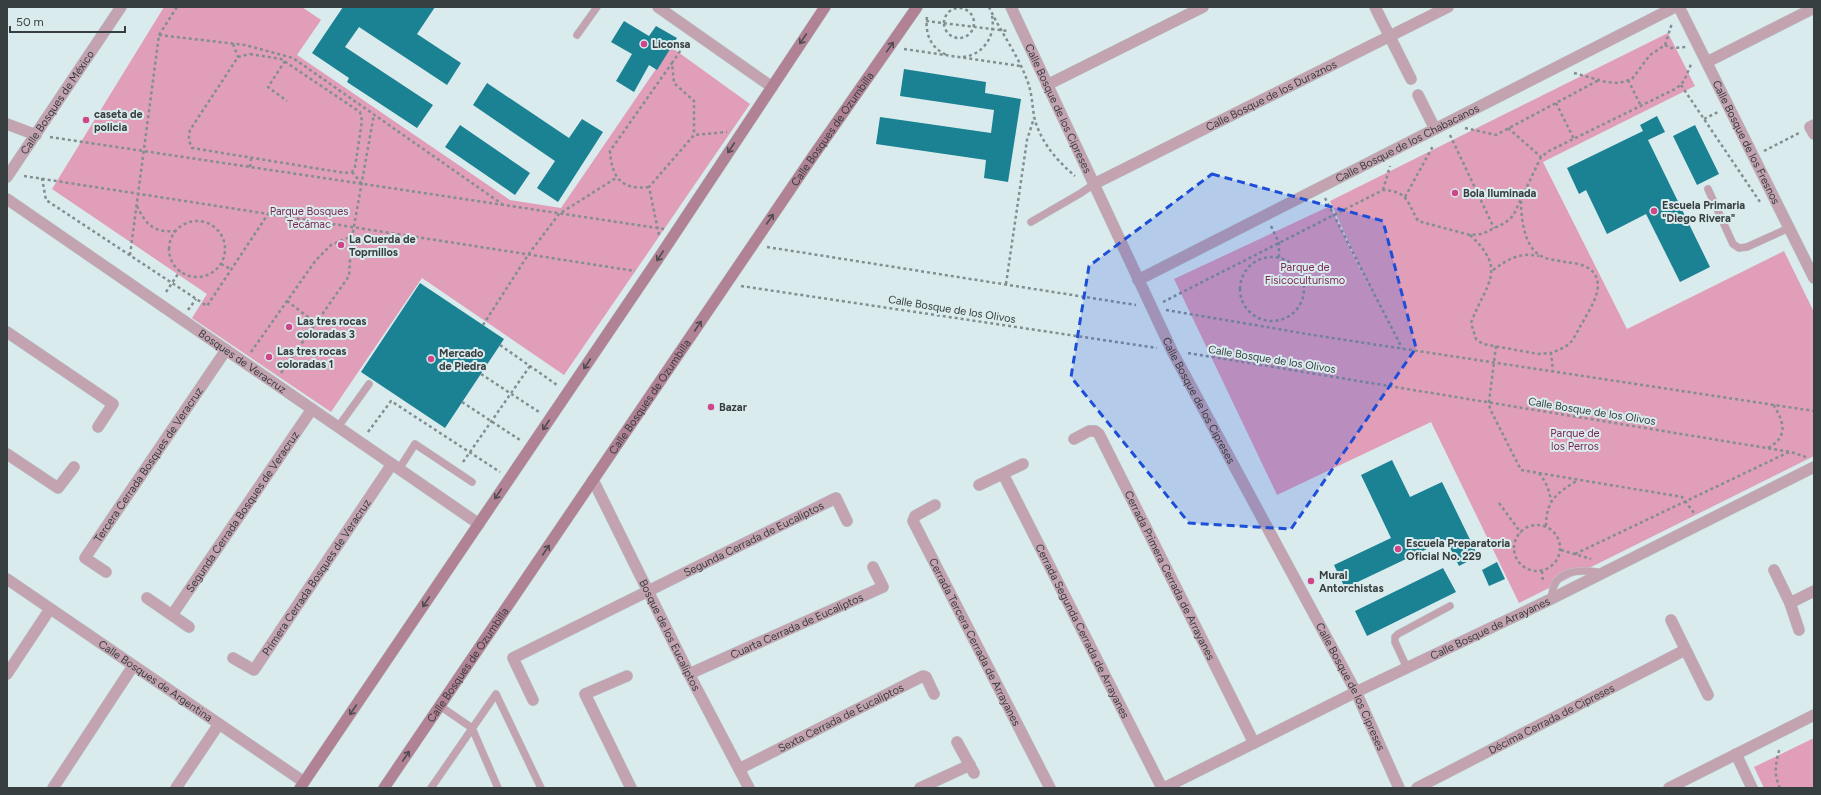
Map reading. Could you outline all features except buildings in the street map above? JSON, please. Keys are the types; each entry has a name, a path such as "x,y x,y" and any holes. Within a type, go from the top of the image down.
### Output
{"main road":[{"path":"302,785 663,251 825,7"},
{"name":"Calle Bosques de Ozumbilla","path":"384,788 726,284 917,7"}],"street":[{"name":"Calle Bosques de México","path":"8,175 121,7"},
{"path":"658,7 772,87"},
{"name":"Calle Bosque de los Cipreses","path":"1011,7 1172,350 1356,692 1399,788"},
{"path":"1375,7 1410,79"},
{"name":"Calle Bosque de los Duraznos","path":"1094,184 1448,7"},
{"name":"Calle Bosque de los Chabacanos","path":"1138,280 1675,7"},
{"name":"Calle Bosque de los Fresnos","path":"1679,7 1814,278"},
{"path":"1047,85 1198,8"},
{"path":"1707,62 1814,8"},
{"path":"1418,95 1440,126"},
{"path":"7,124 36,135"},
{"name":"Bosques de Veracruz","path":"7,199 479,524"},
{"path":"7,332 113,404 98,427"},
{"name":"Tercera Cerrada Bosques de Veracruz","path":"106,572 85,558 226,350"},
{"name":"Segunda Cerrada Bosques de Veracruz","path":"172,615 312,409"},
{"name":"Cerrada Primera Cerrada de Arrayanes","path":"1074,440 1089,431 1095,431 1099,434 1254,743"},
{"path":"7,454 58,488 74,467"},
{"name":"Calle Bosque de Arrayanes","path":"1163,788 1356,692 1603,573 1702,523 1811,462"},
{"path":"979,485 1023,464"},
{"name":"Primera Cerrada Bosques de Veracruz","path":"233,658 254,670 395,466"},
{"name":"Cerrada Segunda Cerrada de Arrayanes","path":"1003,474 1163,788"},
{"name":"Bosque de los Eucaliptos","path":"593,480 689,674 749,788"},
{"name":"Segunda Cerrada de Eucaliptos","path":"648,592 836,498 848,521"},
{"name":"Cerrada Tercera Cerrada de Arrayanes","path":"935,505 915,516 913,521 1050,788"},
{"name":"Cuarta Cerrada de Eucaliptos","path":"689,674 883,587 873,567"},
{"path":"1774,570 1790,603 1799,630"},
{"name":"Calle Bosques de Argentina","path":"7,579 219,724 302,785"},
{"path":"1790,603 1814,591"},
{"path":"532,700 513,658 648,592"},
{"path":"147,598 189,626"},
{"path":"7,674 50,609"},
{"path":"1671,620 1708,695"},
{"name":"Décima Cerrada de Cipreses","path":"1417,788 1685,650"},
{"path":"53,788 134,666"},
{"path":"627,676 585,694 631,788"},
{"name":"Sexta Cerrada de Eucaliptos","path":"739,769 923,676 926,677 934,694"},
{"path":"1669,788 1814,715"},
{"path":"176,788 219,724"},
{"path":"920,788 972,769 957,742"},
{"path":"1736,754 1752,788"}],"lane":[{"path":"577,35 597,7"},
{"path":"1031,222 1081,194 1094,184"},
{"path":"1708,189 1733,244 1739,248 1747,247 1789,228"},
{"path":"338,427 368,384"},
{"path":"395,466 415,444 472,482"},
{"path":"1407,668 1395,642 1395,638 1398,634 1450,606"},
{"path":"431,788 496,694 541,788"},
{"path":"440,706 472,728 498,788"}],"path":[{"path":"130,255 159,35 177,7"},
{"path":"959,8 969,11 974,20 970,34 966,36 956,37 948,32 944,23 950,12 959,8"},
{"path":"927,15 926,26 928,37 935,47 944,54 955,58 966,57 976,54 990,39 993,29 993,18 989,8"},
{"path":"989,8 1027,80 1032,97 1035,118 1044,140 1059,162 1077,178 1094,184"},
{"path":"909,18 1023,33"},
{"path":"1557,67 1599,80 1619,83 1632,79 1650,55 1665,45 1673,22"},
{"path":"672,63 674,83 694,102 694,135 649,187 636,189 625,185 616,178 611,164 610,151 693,32"},
{"path":"159,35 233,44 293,58 502,205"},
{"path":"233,44 238,57"},
{"path":"1152,308 1383,190 1396,191 1405,196 1418,221 1470,235 1482,234 1505,224 1513,216 1541,157 1681,85 1699,47 1671,48 1665,45"},
{"path":"889,47 955,58 1040,69"},
{"path":"250,54 281,58 360,112 362,121 355,167 352,172 345,173 197,150 192,148 189,143 188,136 190,130 238,57 250,54"},
{"path":"285,61 268,87 287,101"},
{"path":"1440,126 1496,134 1599,80"},
{"path":"1628,80 1641,106"},
{"path":"1681,85 1760,202"},
{"path":"1556,103 1574,139"},
{"path":"274,383 348,276 354,228 374,114"},
{"path":"1006,284 1027,140 1035,118"},
{"path":"1440,126 1494,228"},
{"path":"1508,128 1541,157"},
{"path":"1753,156 1813,129"},
{"path":"694,135 743,130"},
{"path":"36,135 676,231"},
{"path":"1405,196 1434,144"},
{"path":"1383,190 1394,150"},
{"path":"250,167 252,159"},
{"path":"352,172 362,184"},
{"path":"8,175 42,178 648,273"},
{"path":"42,178 46,200 207,306 268,214"},
{"path":"483,325 528,255 558,214 616,178"},
{"path":"649,187 663,251"},
{"path":"1320,188 1402,349"},
{"path":"1521,199 1521,218 1524,230 1532,247 1540,256"},
{"path":"137,206 143,218 153,228 165,232 176,231"},
{"path":"1265,215 1279,243 1278,258"},
{"path":"201,221 210,224 218,230 223,238 225,247 221,264 206,276 188,276 180,271 170,256 169,247 176,231 184,225 192,222 201,221"},
{"path":"1470,235 1482,246 1490,260 1492,270 1491,280 1471,323 1476,339 1483,344 1538,354 1551,353 1571,342 1596,298 1598,288 1596,277 1591,270 1582,265 1527,254 1516,256 1492,270"},
{"path":"244,362 321,255 331,245 353,236"},
{"path":"753,245 1006,284 1402,349 1814,411"},
{"path":"1268,257 1278,258 1289,262 1300,274 1304,290 1296,310 1287,317 1276,320 1265,320 1256,316 1245,306 1240,293 1240,283 1244,273 1250,265 1258,260 1268,257"},
{"path":"221,264 231,270"},
{"path":"158,303 180,271"},
{"name":"Calle Bosque de los Olivos","path":"726,284 1172,350 1790,452 1811,462"},
{"path":"287,301 316,323"},
{"path":"1263,327 1265,320"},
{"path":"500,345 567,392"},
{"path":"1496,346 1488,402 1490,409 1521,470 1682,497 1702,523"},
{"path":"1551,353 1553,371"},
{"path":"456,472 530,366"},
{"path":"481,374 550,419"},
{"path":"361,442 391,401 510,478"},
{"path":"462,402 531,447"},
{"path":"1767,448 1778,442 1782,434 1782,422 1773,404"},
{"path":"1575,554 1790,452"},
{"path":"1538,472 1550,490 1551,501"},
{"path":"1546,526 1546,515 1554,496 1579,479"},
{"path":"1499,503 1521,532"},
{"path":"1530,526 1546,526 1557,536 1560,543 1561,550 1559,558 1549,569 1534,572 1526,569 1516,558 1514,542 1521,532 1530,526"},
{"path":"1561,550 1596,560"},
{"path":"1780,788 1775,775 1776,762 1786,729"}],"highlighted area":[{"path":"1212,174 1383,221 1416,348 1291,529 1189,523 1071,377 1089,266"}],"green space":[{"name":"Parque Bosques Tecámac","path":"164,7 302,7 321,20 297,55 510,200 561,208 671,47 750,104 564,375 422,278 331,412 192,318 207,294 52,189"},
{"name":"Parque de los Perros","path":"1668,33 1695,86 1543,162 1627,329 1784,251 1814,312 1814,456 1519,603 1431,422 1277,495 1174,279 1330,206 1371,292 1330,201"},
{"path":"1814,738 1814,788 1764,788 1754,767"}],"place":[{"name":"Liconsa","path":"644,44"},
{"name":"caseta de policia","path":"86,120"},
{"name":"Bola Iluminada","path":"1455,193"},
{"name":"Escuela Primaria \"Diego Rivera\"","path":"1654,211"},
{"name":"La Cuerda de Toprnillos","path":"341,245"},
{"name":"Las tres rocas coloradas 3","path":"289,327"},
{"name":"Las tres rocas coloradas 1","path":"269,357"},
{"name":"Mercado de Piedra","path":"431,359"},
{"name":"Bazar","path":"711,407"},
{"name":"Escuela Preparatoria Oficial No. 229","path":"1398,549"},
{"name":"Mural Antorchistas","path":"1311,581"}],"park label":[{"name":"Parque de Fisicoculturismo","path":"1305,273"}]}
